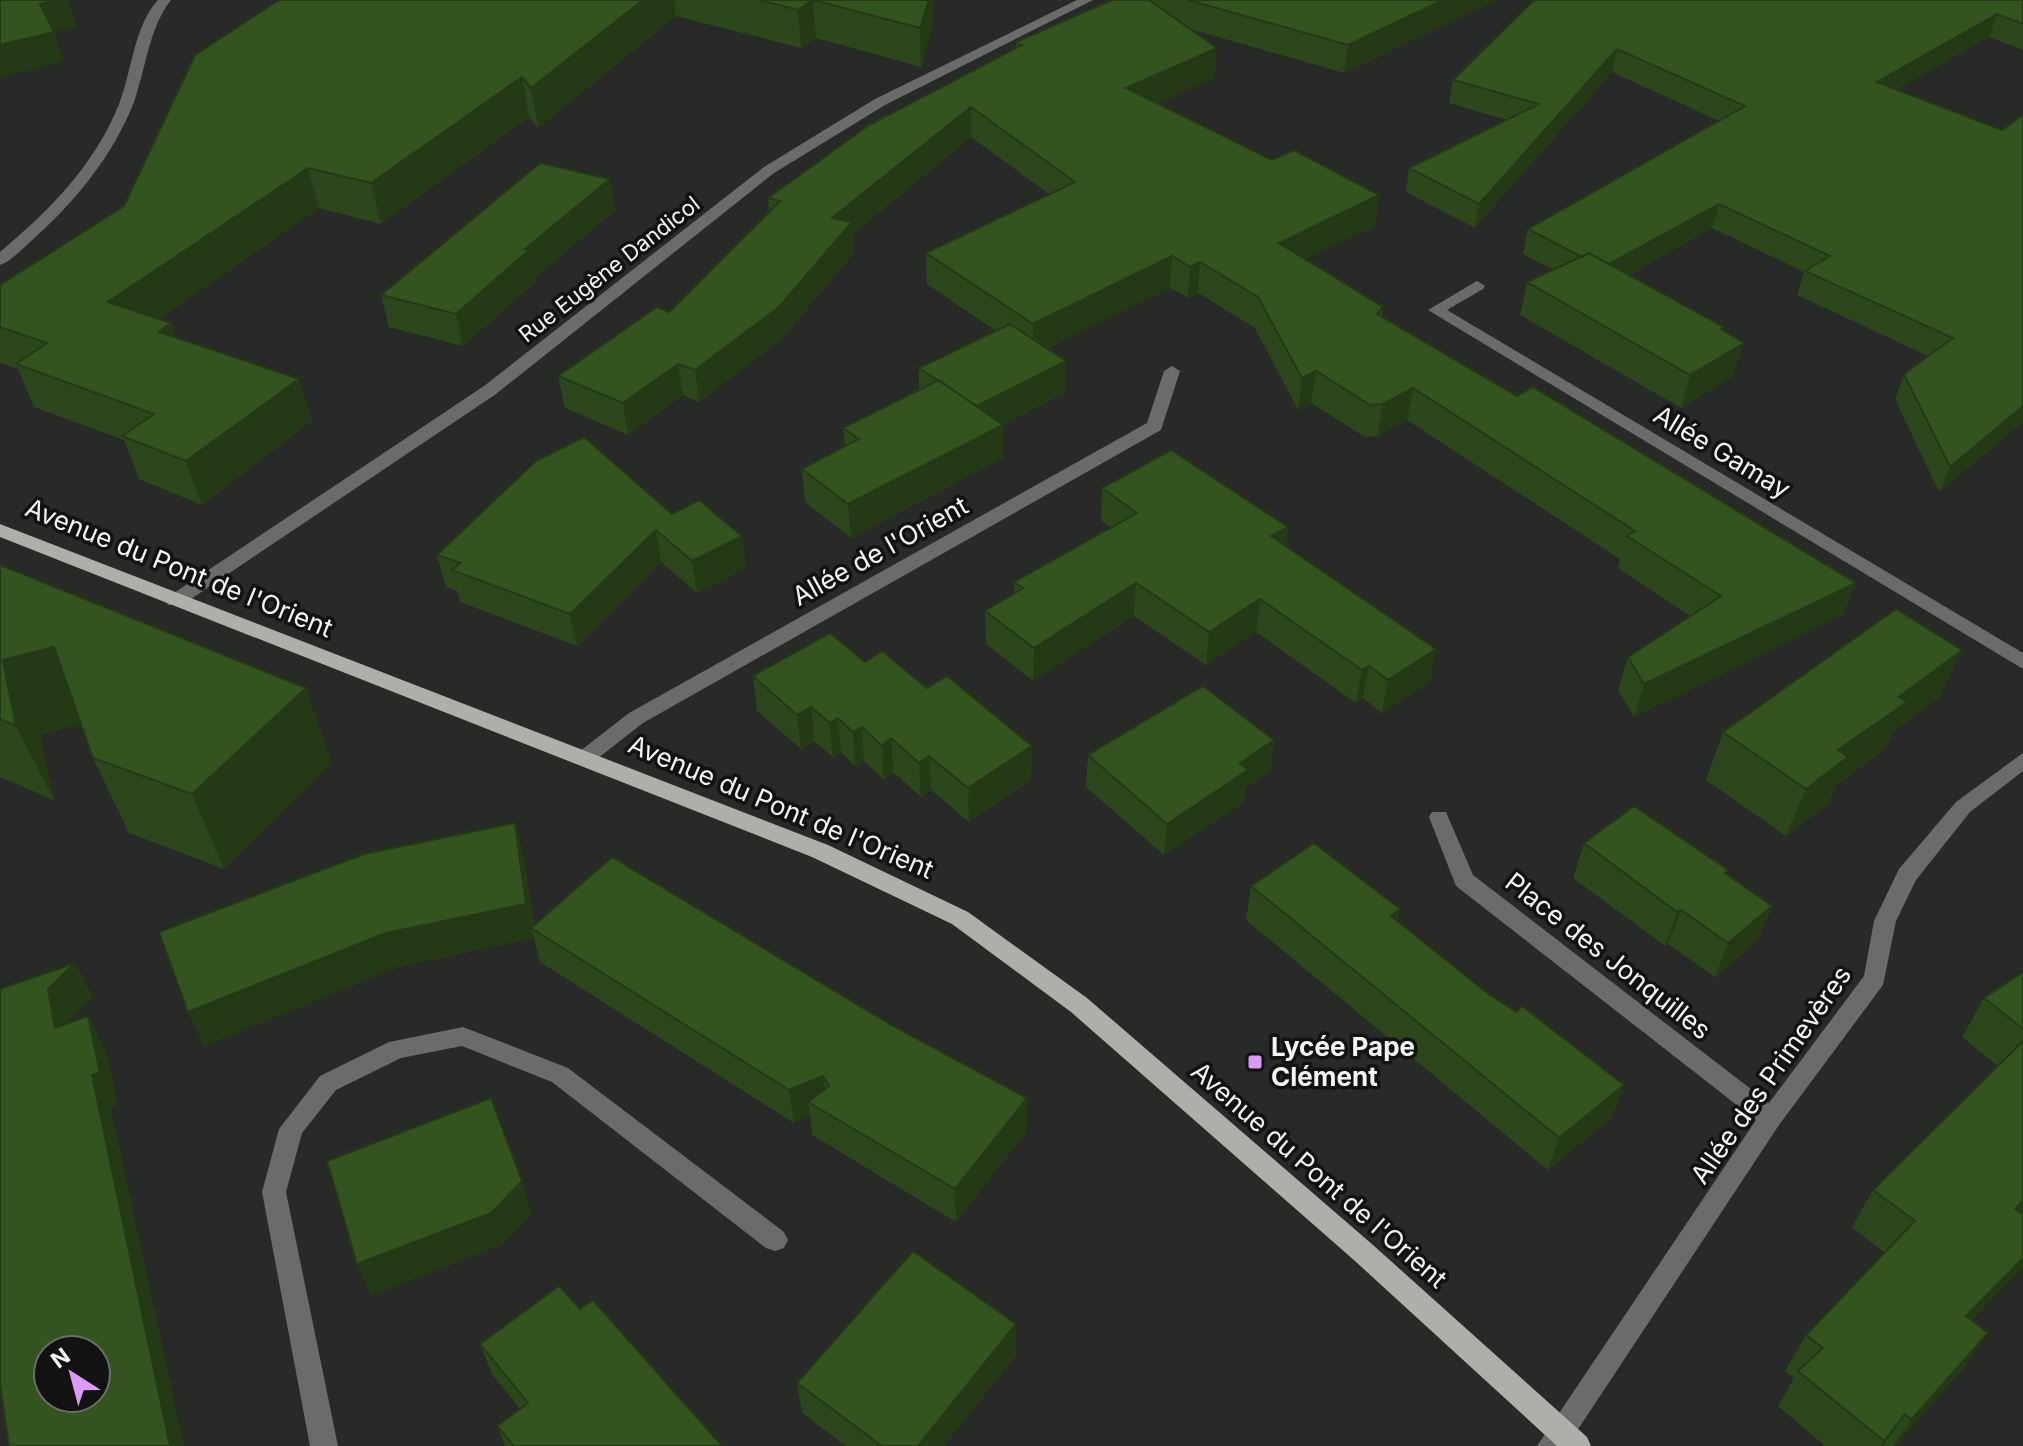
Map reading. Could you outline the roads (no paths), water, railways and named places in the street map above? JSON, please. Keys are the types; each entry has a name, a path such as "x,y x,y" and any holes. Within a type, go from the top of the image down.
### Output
{"main road":[{"name":"Avenue du Pont de l'Orient","path":"0,530 820,851 960,918 1079,1005 1364,1253 1562,1441"}],"street":[{"path":"0,260 38,229 88,175 122,115 150,26 165,0"},
{"name":"Rue Eugène Dandicol","path":"175,601 490,390 769,170 880,102 1087,0"},
{"name":"Allée Gamay","path":"1477,286 1436,310 2023,662"},
{"name":"Allée de l'Orient","path":"586,757 636,718 1155,426 1172,371"},
{"name":"Allée des Primevères","path":"1562,1441 1771,1118 1875,979 1885,921 1907,875 1963,807 2023,760"},
{"name":"Place des Jonquilles","path":"1439,817 1464,880 1771,1118"},
{"path":"324,1446 274,1192 291,1129 328,1083 397,1049 463,1036 560,1075 775,1240"}],"place":[{"name":"Lycée Pape Clément","path":"1255,1062"}]}
